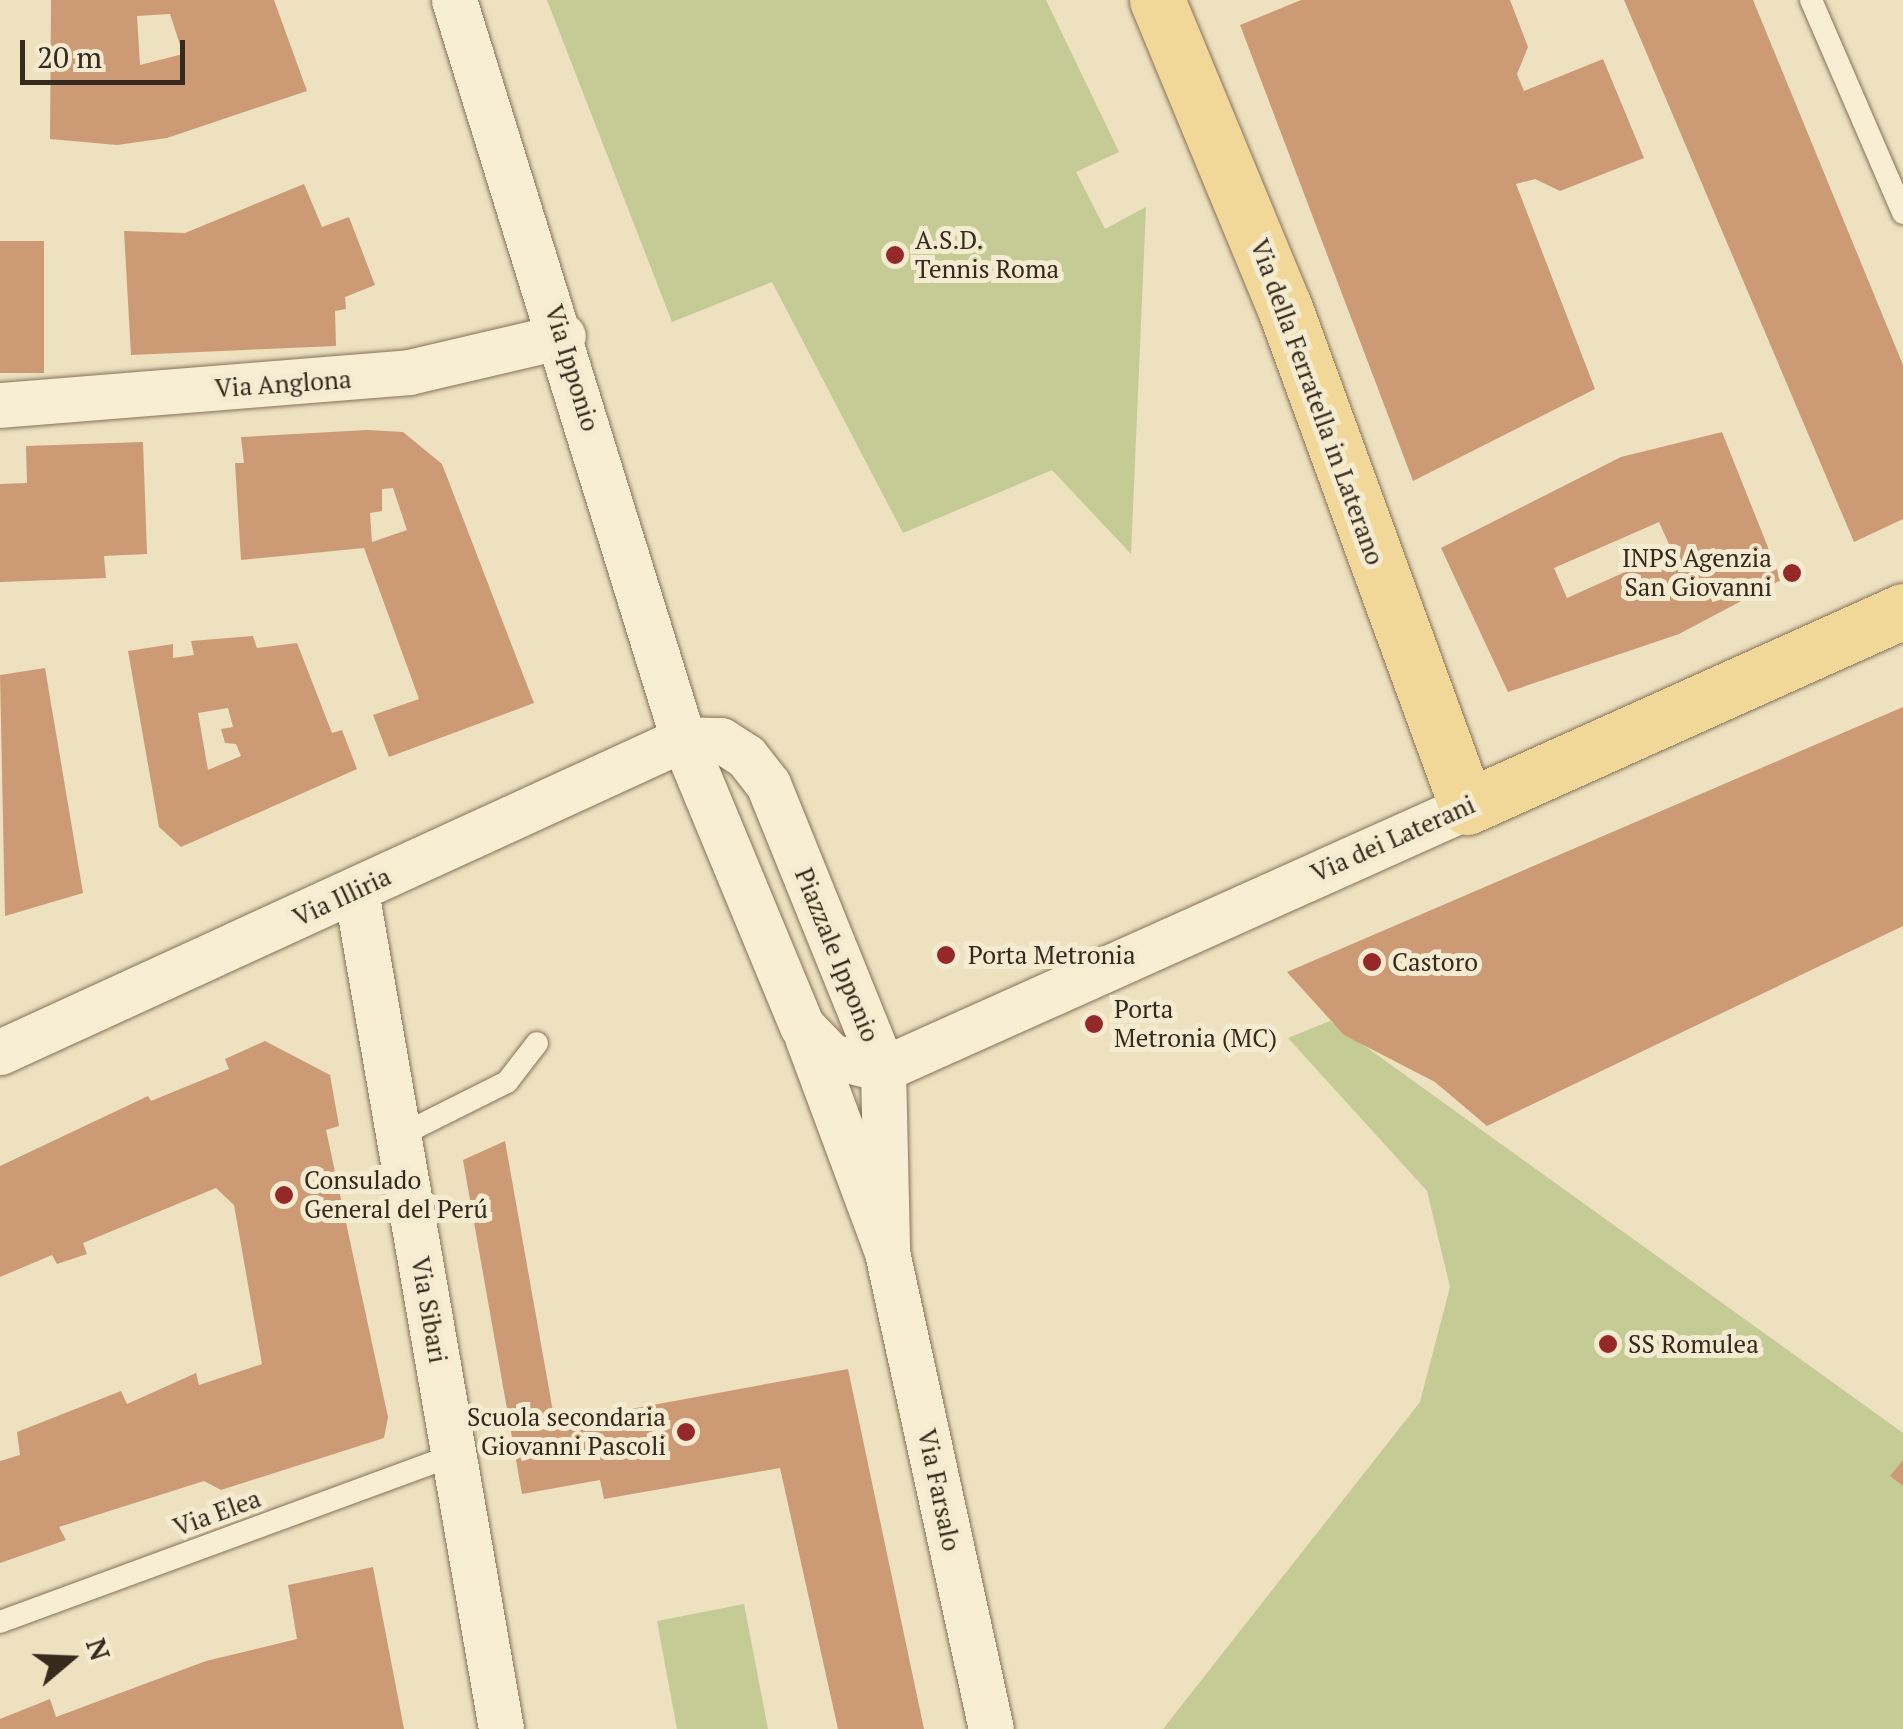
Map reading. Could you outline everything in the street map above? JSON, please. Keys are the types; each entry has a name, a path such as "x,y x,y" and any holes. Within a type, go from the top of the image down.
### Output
{"main road":[{"name":"Via della Ferratella in Laterano","path":"1157,0 1284,306 1468,807"},
{"name":"Via dei Laterani","path":"1468,807 1903,612"}],"street":[{"name":"Via Ipponio","path":"454,0 562,336 683,740"},
{"name":"Via Anglona","path":"0,405 409,372 562,336"},
{"name":"Via Illiria","path":"0,1052 683,740"},
{"name":"Piazzale Ipponio","path":"683,740 721,740 758,769 883,1069 847,1065 802,1026 683,740"},
{"name":"Via dei Laterani","path":"883,1069 1468,807"},
{"name":"Via Sibari","path":"356,890 501,1729"},
{"name":"Via Farsalo","path":"802,1026 887,1252 991,1729"},
{"name":"Via Farsalo","path":"883,1069 887,1252"}],"lane":[{"path":"1811,0 1903,213"},
{"path":"400,1136 507,1082 537,1043"},
{"name":"Via Elea","path":"0,1622 453,1455"}],"green space":[{"name":"A.S.D. Tennis Roma","path":"547,0 1046,0 1119,152 1076,172 1105,229 1146,207 1131,554 1052,470 903,533 772,282 672,322"},
{"name":"SS Romulea","path":"1330,1021 1903,1433 1903,1729 1163,1729 1420,1402 1450,1287 1427,1191 1288,1038"},
{"path":"744,1604 768,1729 677,1729 657,1621"}],"building":[{"path":"51,0 274,0 307,91 167,138 117,145 50,139","holes":["170,14 183,54 140,65 137,16"]},
{"path":"1301,0 1510,0 1528,47 1517,74 1524,91 1603,59 1644,158 1560,191 1535,179 1516,184 1595,389 1413,481 1240,25"},
{"path":"1624,0 1753,0 1903,365 1903,519 1854,542"},
{"path":"304,184 322,227 349,217 375,285 345,297 346,309 335,311 336,346 131,355 124,231 185,233"},
{"path":"0,241 44,241 44,373 0,373"},
{"path":"367,430 403,432 442,464 534,703 389,757 373,715 419,699 364,548 241,560 235,463 244,463 241,437","holes":["393,488 407,530 372,542 370,513 382,511 382,489"]},
{"path":"1722,432 1781,580 1679,634 1508,692 1441,548 1621,457","holes":["1659,522 1672,551 1567,598 1554,568"]},
{"path":"143,442 147,554 104,556 106,578 0,582 0,484 27,483 26,446"},
{"path":"253,636 257,648 297,643 332,733 342,730 357,769 181,847 159,827 128,651 173,644 173,658 194,655 191,641","holes":["228,708 233,727 221,729 225,743 236,744 241,756 208,770 198,713"]},
{"path":"45,668 83,893 5,916 0,675"},
{"path":"1903,707 1903,926 1487,1126 1435,1082 1344,1035 1287,972"},
{"path":"265,1041 330,1075 339,1126 326,1130 388,1417 384,1438 221,1490 204,1481 59,1527 66,1540 0,1563 0,1461 20,1455 17,1432 121,1391 127,1404 196,1373 199,1385 262,1364 234,1205 216,1188 83,1243 87,1254 57,1264 52,1255 0,1277 0,1166 148,1096 151,1101 229,1069 225,1059"},
{"path":"505,1141 555,1423 848,1369 924,1729 838,1729 780,1468 604,1499 600,1480 522,1494 463,1160"},
{"path":"1903,1460 1903,1486 1890,1476"},
{"path":"373,1567 404,1729 0,1729 0,1719 50,1699 56,1717 206,1661 297,1639 288,1585"}],"place":[{"name":"A.S.D. Tennis Roma","path":"895,255"},
{"name":"INPS Agenzia San Giovanni","path":"1792,573"},
{"name":"Porta Metronia","path":"946,955"},
{"name":"Castoro","path":"1372,962"},
{"name":"Porta Metronia (MC)","path":"1094,1024"},
{"name":"Consulado General del Perú","path":"284,1195"},
{"name":"SS Romulea","path":"1608,1344"},
{"name":"Scuola secondaria Giovanni Pascoli","path":"686,1432"}]}
